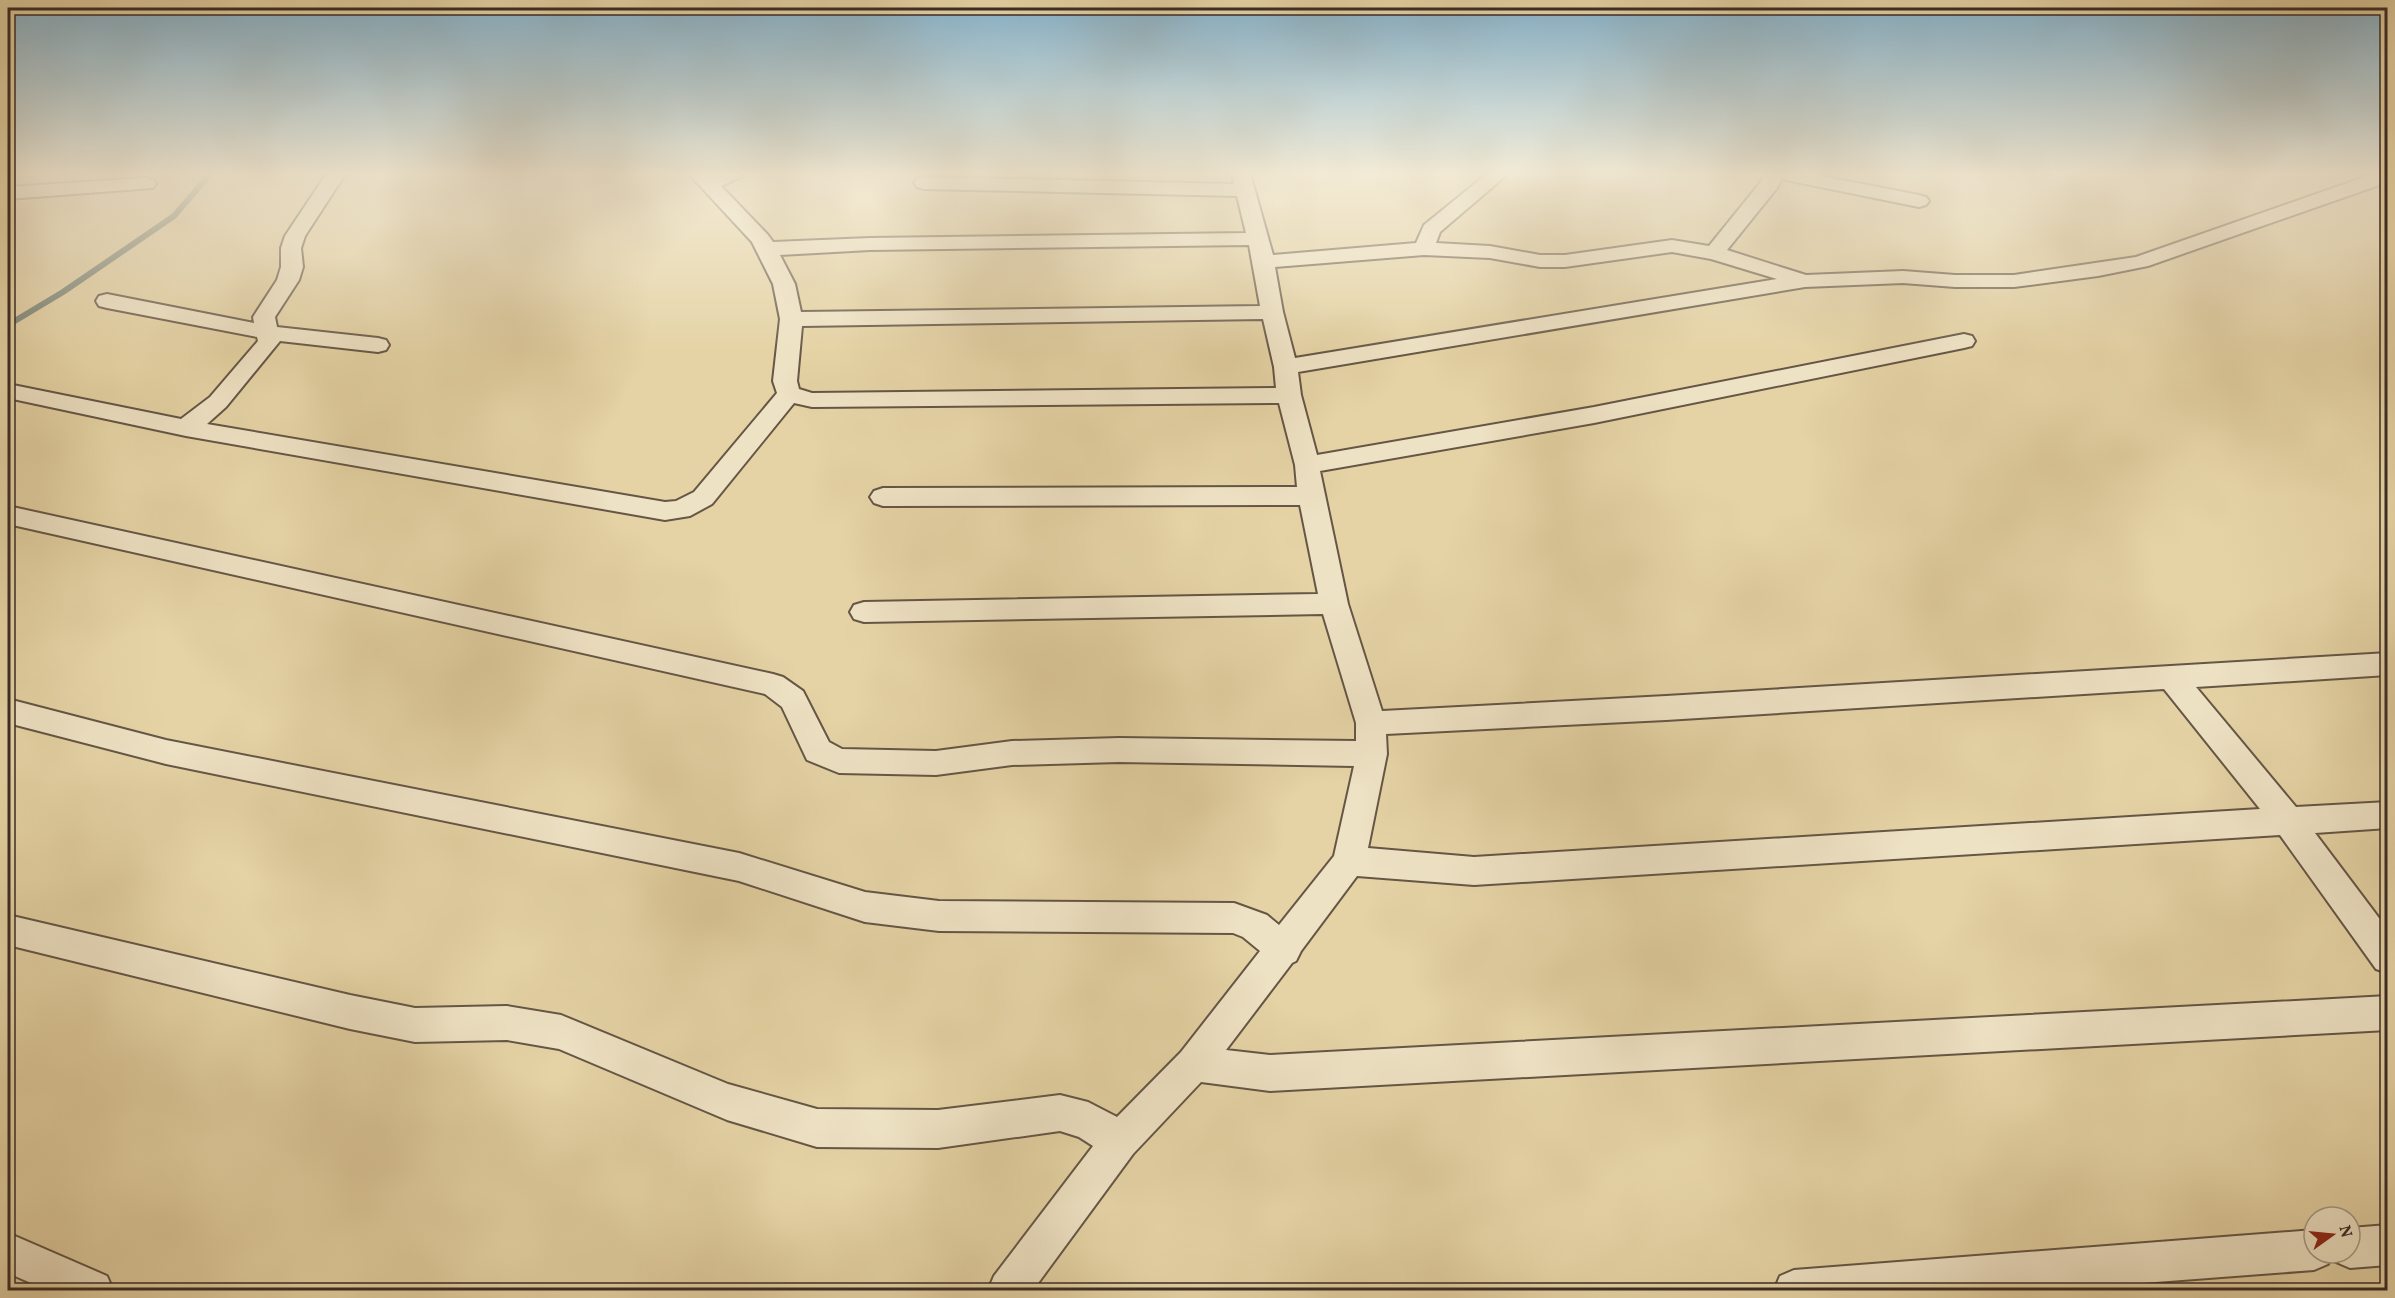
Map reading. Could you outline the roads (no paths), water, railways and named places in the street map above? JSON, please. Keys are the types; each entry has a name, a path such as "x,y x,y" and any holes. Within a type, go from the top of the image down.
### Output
{"street":[{"path":"186,428 218,402 264,351 269,342 269,333 264,317 288,280 292,267 291,248 297,234"},
{"path":"756,234 768,249 784,284 791,319 785,381 789,394"},
{"path":"1008,1290 1120,1141 1194,1064 1284,950 1349,861 1372,754 1371,723 1334,604 1311,496 1308,465 1256,234"},
{"path":"1424,249 1429,234"},
{"path":"1714,253 1730,234"},
{"path":"789,394 812,400 1288,381 1804,281 1903,277 1955,281 2014,281 2141,262 2222,234"},
{"path":"768,249 870,244 1261,251 1424,249 1490,252 1540,261 1565,261 1672,246 1714,253 1804,281"},
{"path":"107,301 269,333 378,345"},
{"path":"791,319 1272,312"},
{"path":"1308,465 1594,416 1965,341"},
{"path":"8,391 186,428 665,511 681,510 703,498 789,394"},
{"path":"883,497 1311,496"},
{"path":"8,515 772,685 793,699 818,751 839,761 936,763 1012,753 1119,750 1372,754"},
{"path":"864,612 1334,604"},
{"path":"1371,723 1665,708 2388,664"},
{"path":"2170,676 2289,822 2388,958"},
{"path":"8,711 166,752 739,867 865,907 939,916 1234,918 1255,926 1284,950"},
{"path":"1349,861 1474,871 2289,822 2388,814"},
{"path":"8,930 350,1012 415,1025 507,1023 561,1032 727,1102 817,1128 938,1129 1060,1113 1088,1121 1120,1141"},
{"path":"1194,1064 1270,1073 2387,1015"},
{"path":"2362,1247 2388,1245"},
{"path":"1794,1290 2302,1251"},
{"path":"8,1253 93,1290"}],"waterway":[{"path":"8,325 63,292 148,234"}]}
